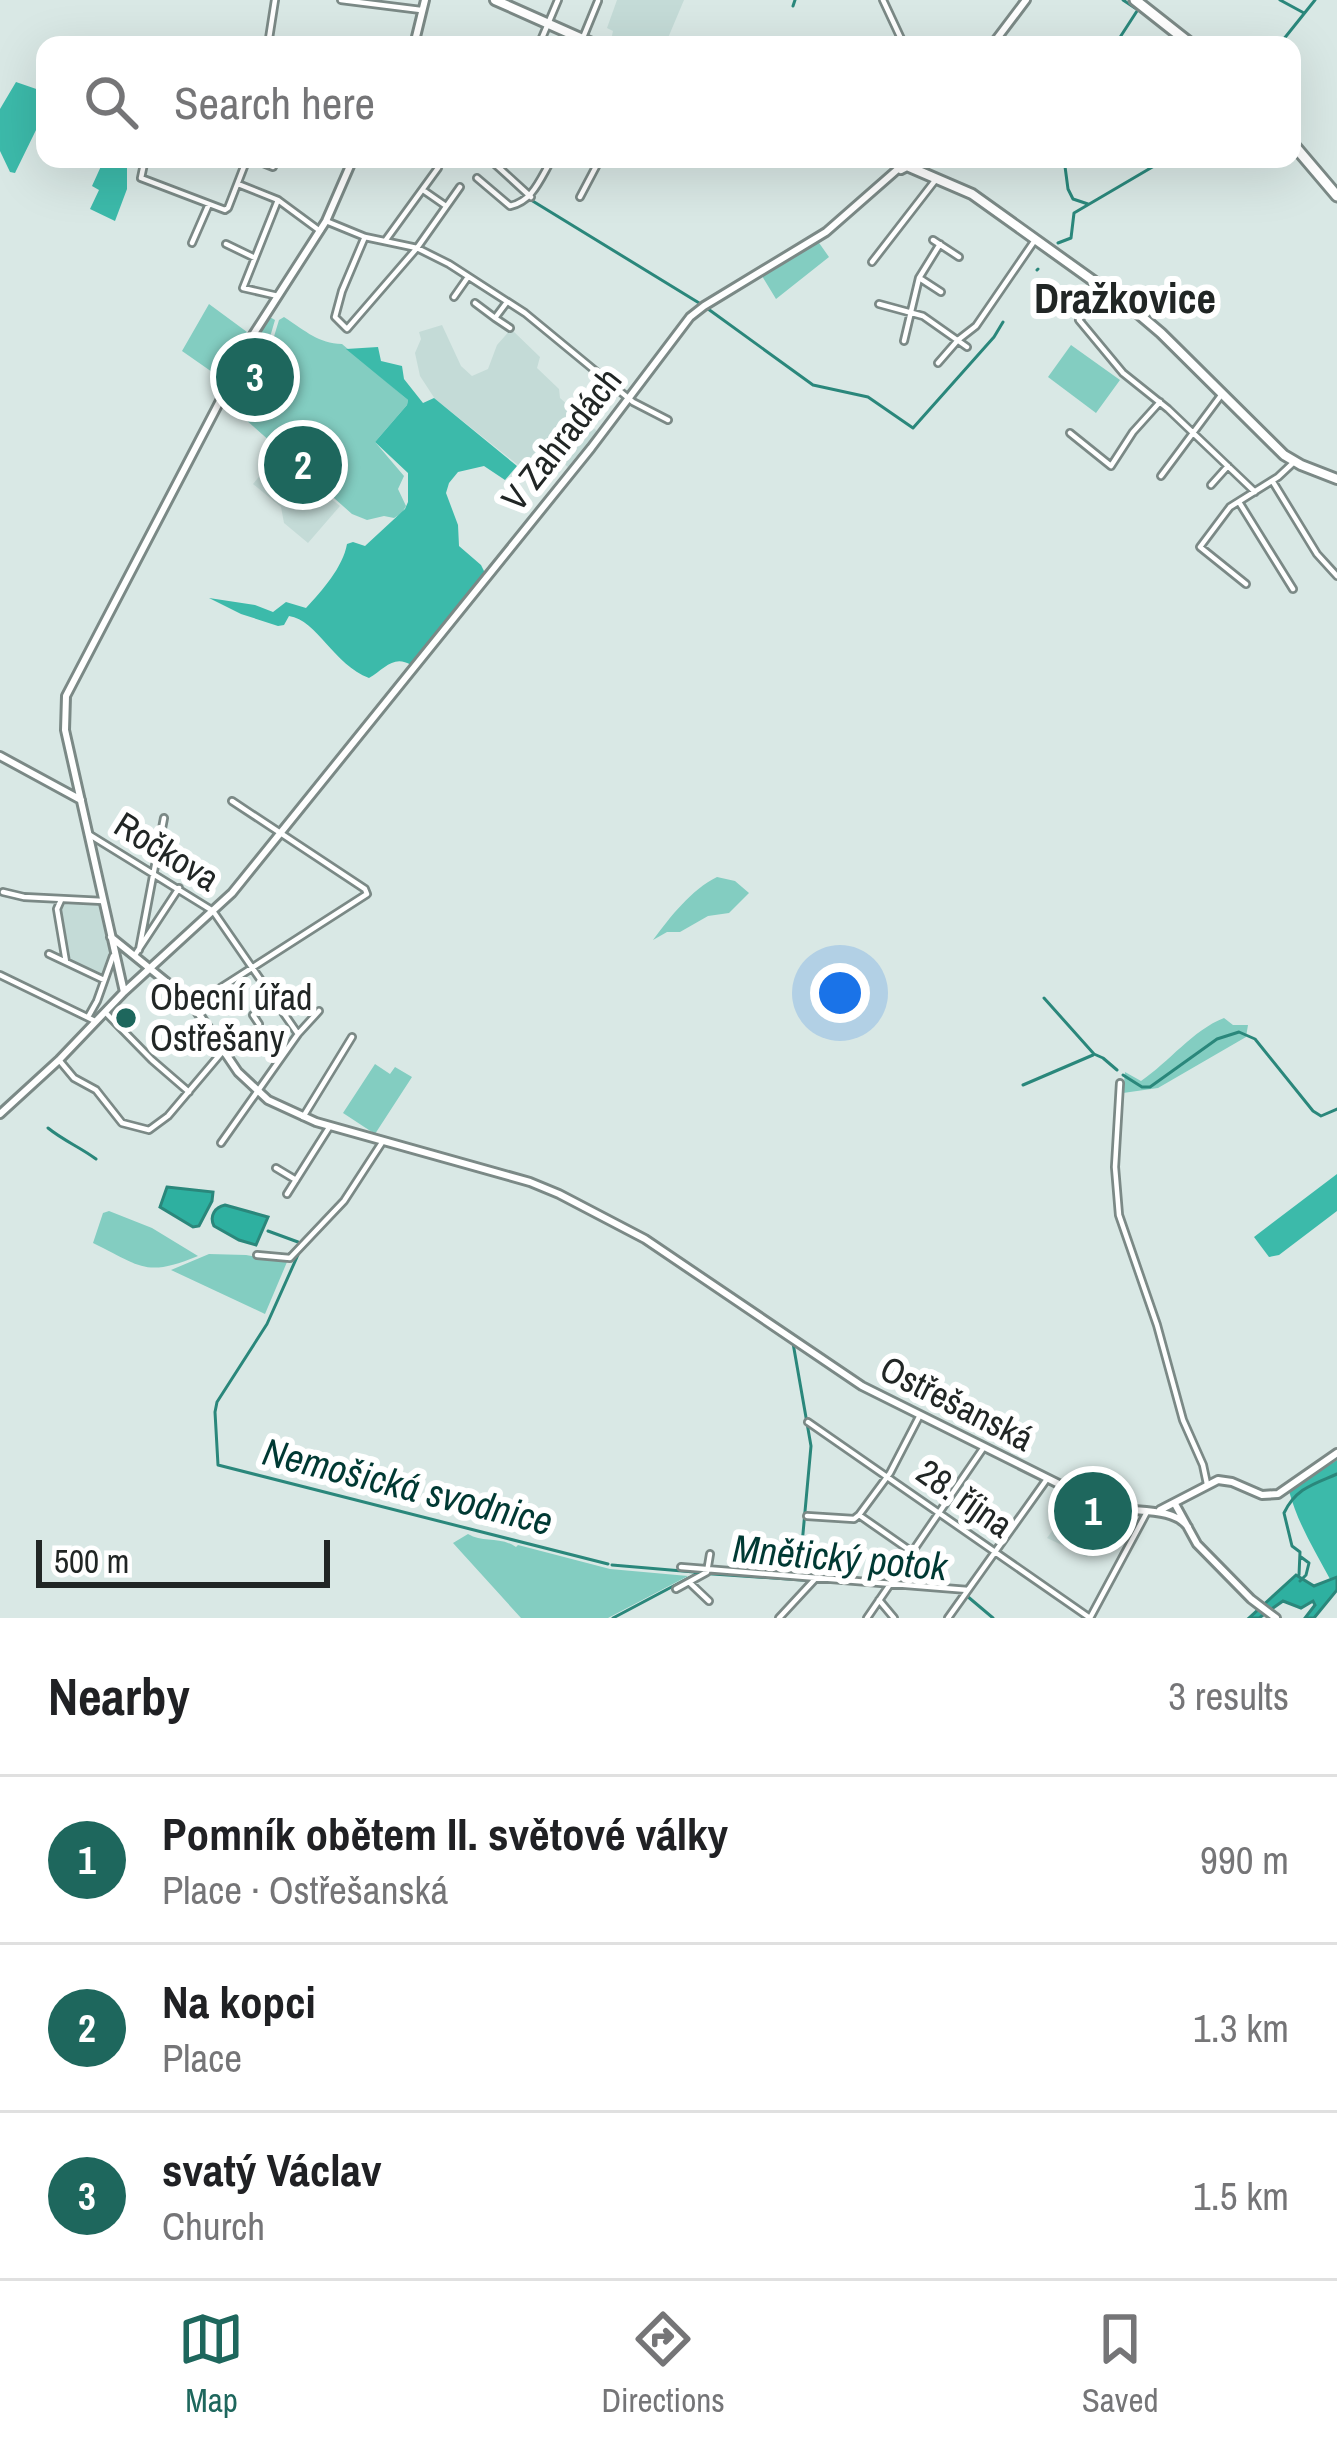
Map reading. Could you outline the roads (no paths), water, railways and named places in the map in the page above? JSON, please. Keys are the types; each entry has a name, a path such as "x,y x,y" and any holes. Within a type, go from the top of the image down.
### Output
{"main road":[{"path":"495,0 572,36"},
{"path":"1135,0 1181,36"},
{"path":"1301,154 1337,196"},
{"path":"915,168 972,194 1102,287 1150,323 1294,462 1337,479"}],"street":[{"path":"269,36 274,0"},
{"path":"341,0 421,10"},
{"path":"415,36 425,0"},
{"path":"543,36 558,0"},
{"path":"883,0 900,36"},
{"path":"999,36 1026,0"},
{"path":"584,36 598,1"},
{"path":"143,168 140,177 227,209 246,168"},
{"path":"124,992 64,724 69,686 219,404 239,357 326,221 349,168"},
{"path":"385,241 439,168"},
{"path":"500,168 531,197"},
{"path":"477,178 511,207 531,197 545,168"},
{"path":"580,197 595,168"},
{"name":"V Zahradách","path":"0,1114 59,1060 92,1019 237,886 686,322 704,306 826,232 895,168"},
{"path":"872,262 938,178"},
{"path":"238,184 278,200 320,231"},
{"path":"365,238 334,317 345,332 417,248 460,187"},
{"path":"423,190 446,206"},
{"path":"278,200 243,288 278,296"},
{"path":"192,243 209,204"},
{"path":"326,221 365,238 417,248 449,264 539,324 628,399 668,420"},
{"path":"933,240 959,257"},
{"path":"938,363 978,323 1036,240"},
{"path":"226,244 255,257"},
{"path":"904,341 919,278 940,244"},
{"path":"454,297 468,277"},
{"path":"919,278 941,292"},
{"path":"1102,287 1079,320 1123,373 1256,492"},
{"path":"1052,294 1071,308 1088,305"},
{"path":"495,319 507,302"},
{"path":"475,303 510,328"},
{"path":"879,304 934,322 967,347"},
{"path":"1161,476 1222,394"},
{"path":"1070,433 1111,466 1160,403"},
{"path":"1246,584 1200,548 1230,507 1294,462"},
{"path":"1211,485 1228,466"},
{"path":"1273,481 1317,554 1337,576"},
{"path":"1239,502 1293,589"},
{"path":"0,756 81,800"},
{"path":"194,1005 367,894 232,801"},
{"path":"137,952 164,818"},
{"name":"Ročkova","path":"88,833 213,911 298,1034"},
{"path":"137,952 178,888"},
{"path":"3,892 103,901"},
{"path":"61,899 57,909 66,962"},
{"path":"111,937 137,952 194,1005 238,1072 258,1093"},
{"path":"0,975 92,1019 115,952"},
{"path":"49,954 105,980"},
{"path":"259,1024 253,1015 275,1001"},
{"path":"221,1143 298,1034 320,1011"},
{"path":"104,1012 189,1092"},
{"path":"303,1118 352,1037"},
{"path":"59,1060 74,1078 96,1090 125,1125 152,1129 224,1050"},
{"path":"1120,1083 1115,1168 1119,1215 1207,1484"},
{"name":"Ostřešanská","path":"258,1093 303,1118 530,1182 576,1202 640,1236 862,1386 1108,1508 1149,1512"},
{"path":"287,1194 330,1126"},
{"path":"257,1255 290,1258 344,1201 383,1141"},
{"path":"276,1168 296,1180"},
{"path":"807,1516 854,1519 859,1515 920,1415"},
{"name":"28. října","path":"808,1422 1090,1618"},
{"path":"867,1618 984,1448"},
{"path":"1090,1618 1149,1512 1173,1509 1207,1484 1224,1480 1270,1496 1288,1489 1337,1453"},
{"path":"948,1618 1047,1479"},
{"path":"1173,1509 1199,1547 1274,1616"},
{"path":"859,1515 913,1552"},
{"path":"676,1589 705,1572 710,1553"},
{"path":"681,1568 966,1593"},
{"path":"779,1618 816,1579"},
{"path":"689,1582 709,1601"},
{"path":"879,1600 894,1618"},
{"path":"787,1610 794,1618"}],"waterway":[{"path":"793,6 795,0"},
{"path":"1123,0 1135,8"},
{"path":"1280,0 1304,13"},
{"path":"1286,36 1315,0"},
{"path":"1121,36 1137,11"},
{"path":"1065,168 1073,199 1088,204"},
{"path":"1058,243 1071,238 1074,213 1151,168"},
{"path":"531,200 704,306 813,385 868,397 913,428 1003,322"},
{"path":"1044,998 1094,1054 1117,1070"},
{"path":"1123,1075 1150,1087 1217,1039 1239,1032 1255,1039 1313,1111 1321,1116 1337,1109"},
{"path":"1023,1085 1093,1055"},
{"name":"Nemošická svodnice","path":"48,1128 96,1159"},
{"name":"Nemošická svodnice","path":"268,1231 298,1242"},
{"name":"Nemošická svodnice","path":"301,1248 267,1324 217,1402 218,1465 608,1564"},
{"path":"793,1343 811,1446 799,1577"},
{"path":"1299,1575 1300,1552 1292,1546 1284,1513 1300,1492 1337,1474"},
{"path":"1300,1581 1309,1563 1301,1557"},
{"name":"Nemošická svodnice","path":"612,1565 694,1572"},
{"name":"Mnětický potok","path":"613,1618 698,1573 905,1587"},
{"name":"Mnětický potok","path":"967,1596 993,1618"}],"place":[{"name":"svatý Václav","path":"255,377"},
{"name":"Na kopci","path":"303,465"},
{"name":"Obecní úřad Ostřešany","path":"126,1018"},
{"name":"Pomník obětem II. světové války","path":"1093,1511"}],"district":[{"name":"Dražkovice","path":"1125,298"}]}
